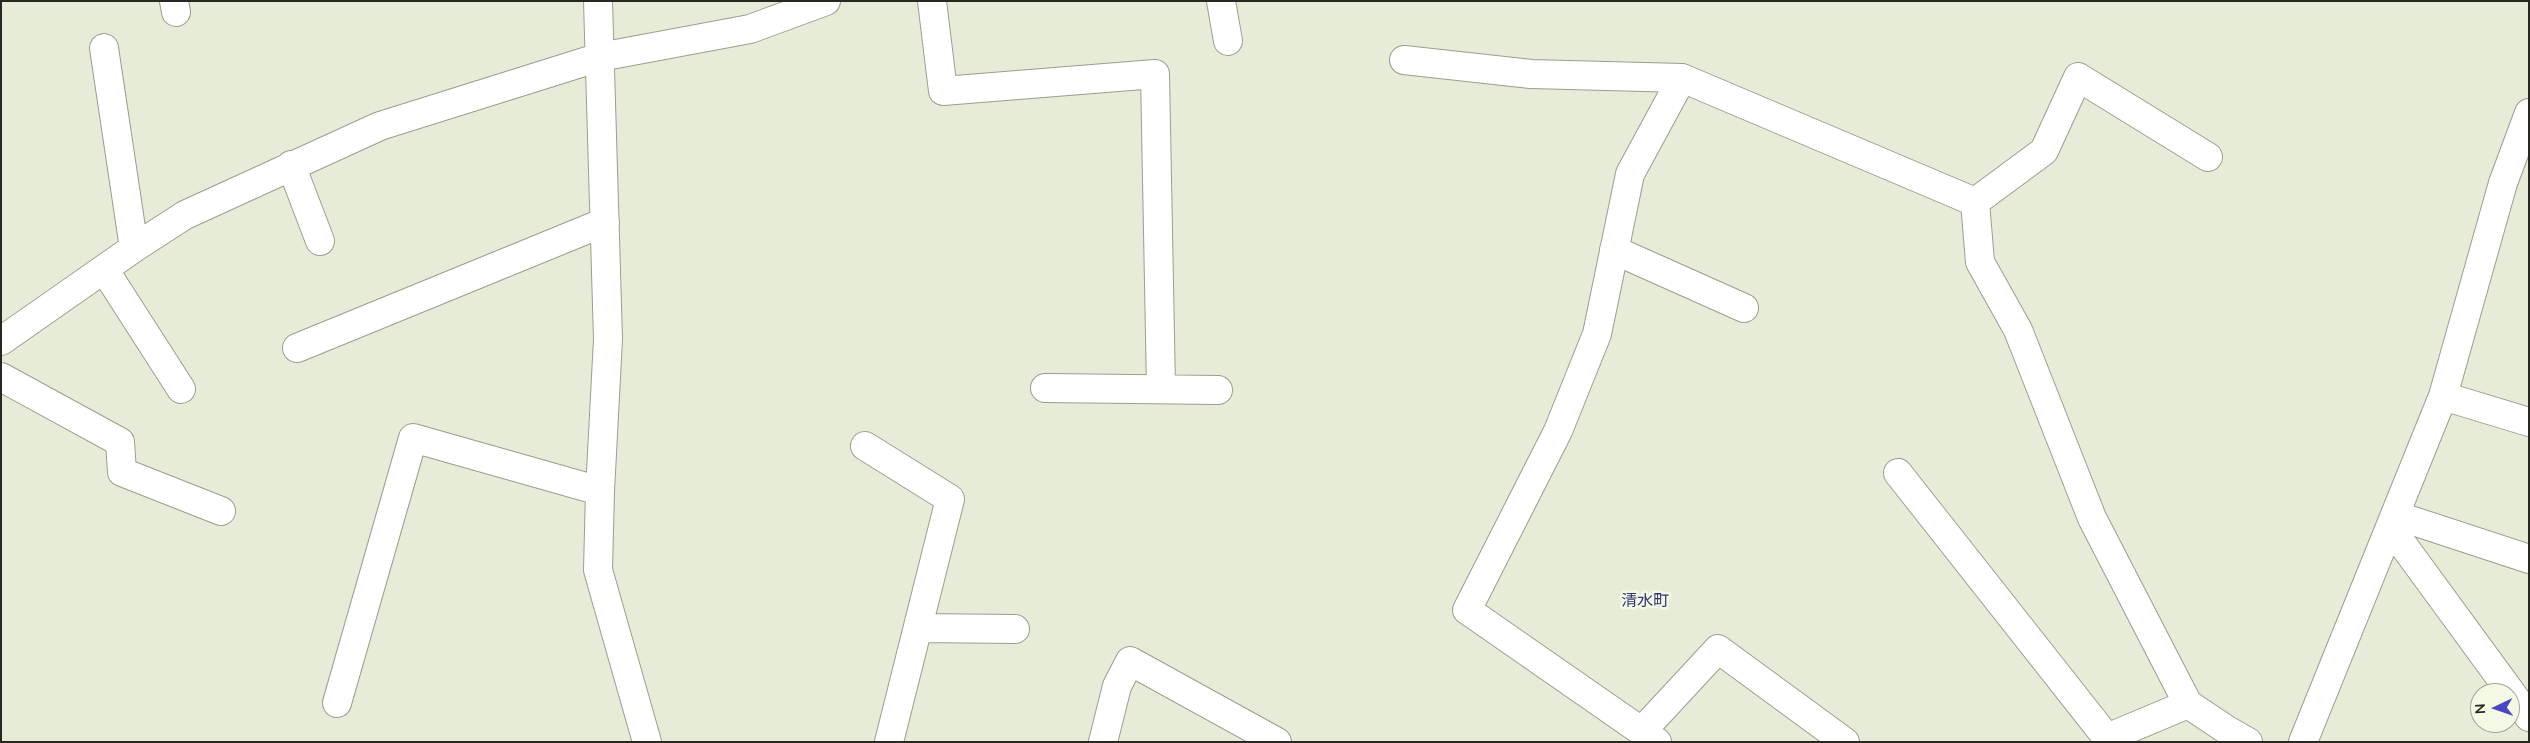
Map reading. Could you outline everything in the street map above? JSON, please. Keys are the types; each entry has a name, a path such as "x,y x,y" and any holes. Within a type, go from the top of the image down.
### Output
{"street":[{"path":"598,1 608,339 598,570 647,742"},
{"path":"1,341 134,248 185,215 380,126 600,57 750,29 826,1"},
{"path":"932,1 943,91 1155,74 1161,389"},
{"path":"1221,1 1228,42"},
{"path":"104,48 134,248"},
{"path":"1404,60 1530,74 1682,78 1975,202"},
{"path":"1975,202 2044,151 2078,77 2208,157"},
{"path":"1682,78 1630,174 1597,334 1558,431 1467,610 1650,736 1718,649 1846,742"},
{"path":"2303,742 2443,396 2503,183 2529,113"},
{"path":"291,165 320,241"},
{"path":"1975,202 1980,262 2018,330 2092,518 2188,704 2248,742"},
{"path":"297,348 605,222"},
{"path":"1614,250 1744,308"},
{"path":"104,269 181,389"},
{"path":"1,378 120,442 122,472 221,511"},
{"path":"1046,388 1218,390"},
{"path":"2443,396 2529,422"},
{"path":"337,703 413,438 600,491"},
{"path":"865,446 950,499 889,742"},
{"path":"1898,473 2108,738 2188,704"},
{"path":"2392,521 2529,559"},
{"path":"2392,521 2529,717"},
{"path":"918,628 1015,629"},
{"path":"1103,742 1117,686 1130,660 1277,742"}],"district":[{"name":"清水町","path":"1645,602"}]}
